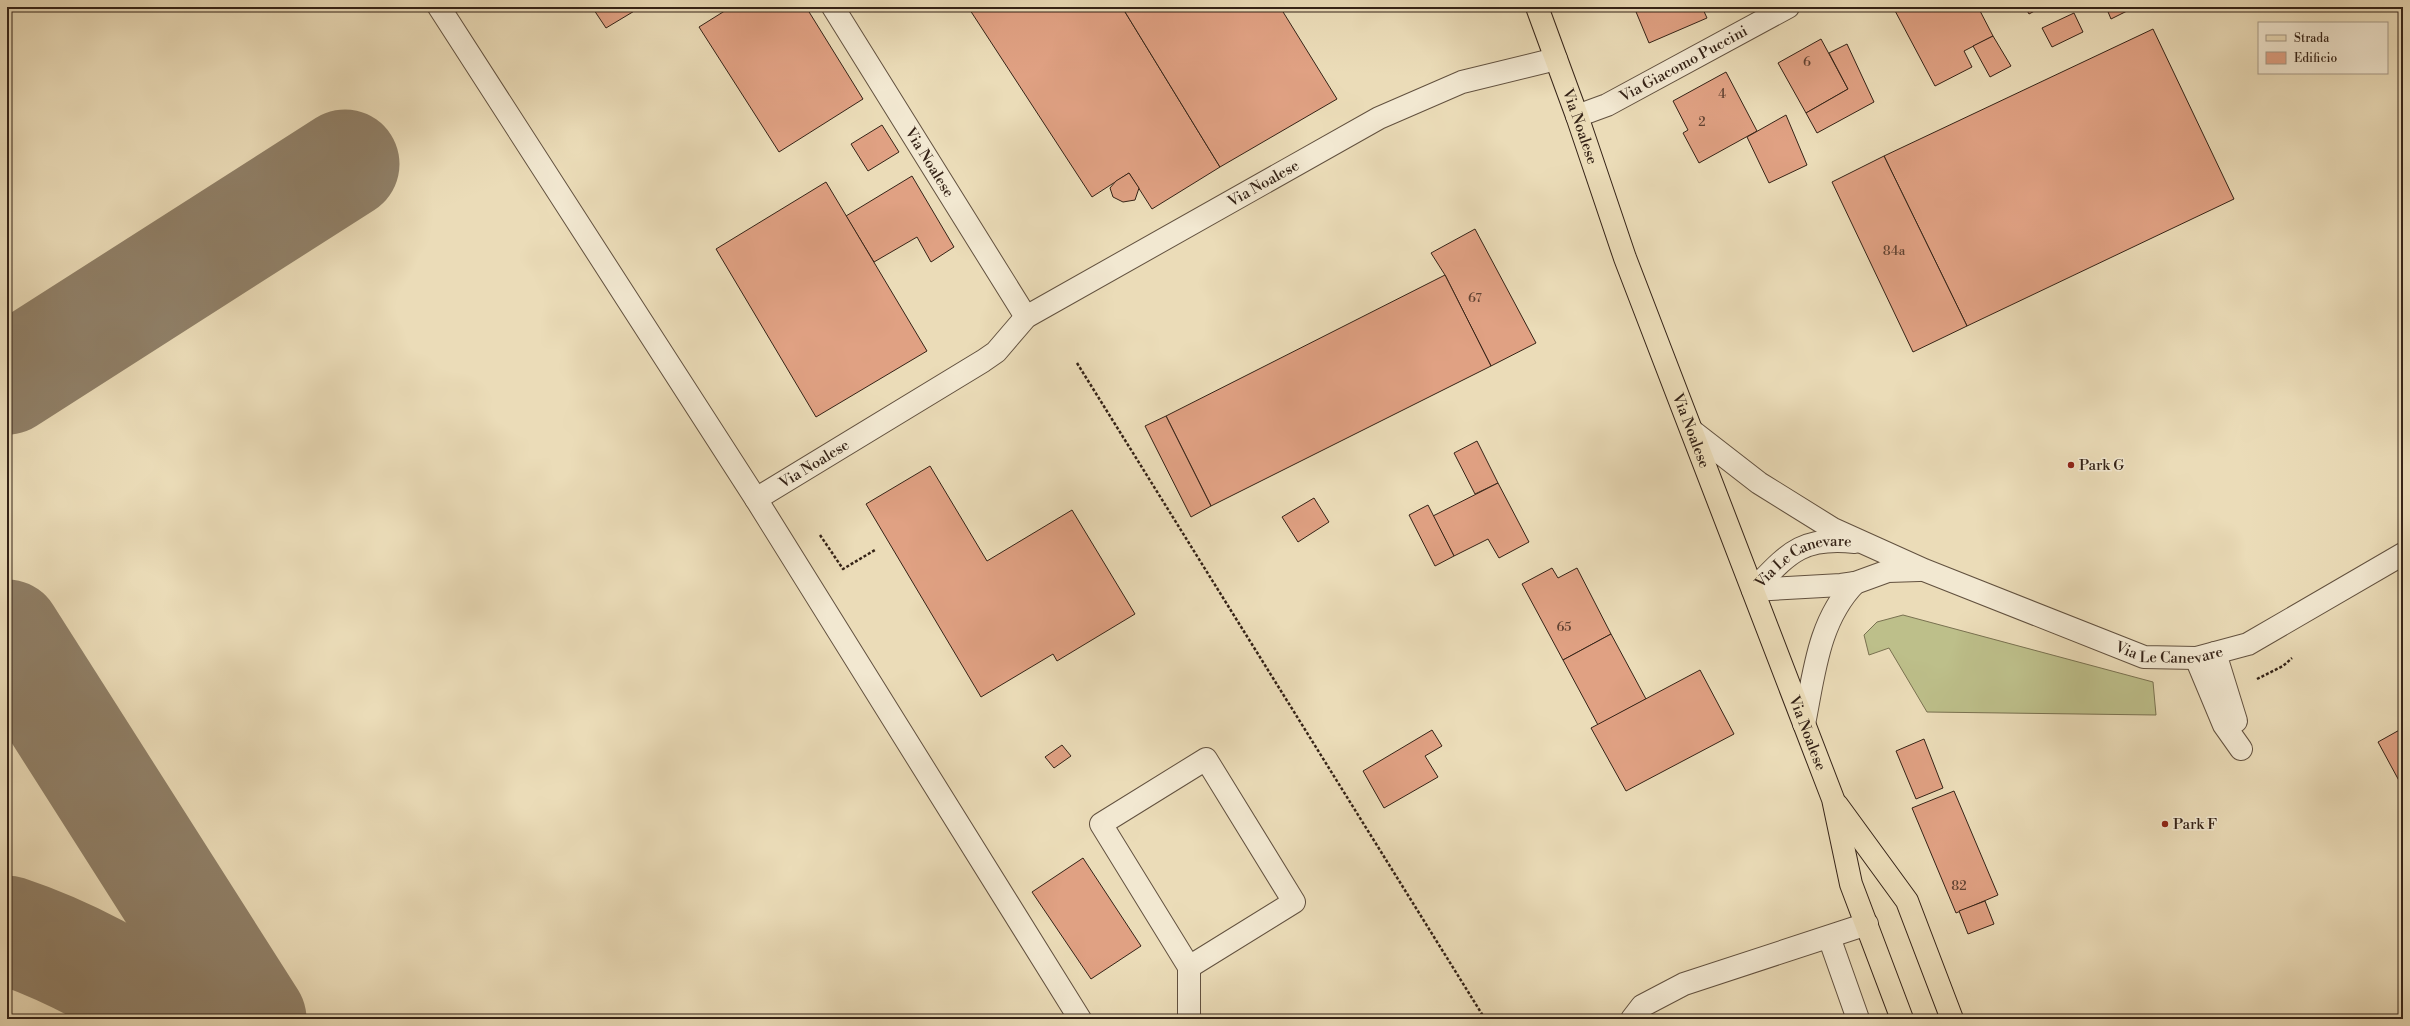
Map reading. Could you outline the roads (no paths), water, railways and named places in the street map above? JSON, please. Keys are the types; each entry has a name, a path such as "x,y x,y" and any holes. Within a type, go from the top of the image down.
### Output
{"main road":[{"name":"Via Noalese","path":"1537,7 1577,116 1625,258 1833,799 1851,884 1902,1019"},
{"name":"Via Noalese","path":"1833,799 1907,901 1952,1019"}],"street":[{"path":"439,7 756,498 1080,1019"},
{"name":"Via Noalese","path":"833,7 1026,317"},
{"name":"Via Giacomo Puccini","path":"1577,116 1607,105 1788,7"},
{"name":"Via Noalese","path":"756,498 983,361 996,352 1026,317 1379,118 1462,82 1556,59"},
{"name":"Via Le Canevare","path":"1692,431 1759,483 1808,515 1862,542 1924,570 2144,656 2205,655 2248,644 2403,554"},
{"name":"Via Le Canevare","path":"1753,590 1782,559 1803,546 1836,541 1862,542"},
{"name":"Via Le Canevare","path":"1753,590 1854,583 1888,571 1924,570"},
{"path":"1804,724 1822,638 1833,611 1854,583"},
{"path":"1189,967 1294,902 1206,759 1101,824 1189,967 1189,1019"},
{"path":"1632,1019 1642,1006 1684,984 1867,924"},
{"path":"1828,937 1858,1019"}],"place":[{"name":"Park G","path":"2071,465"},
{"name":"Park F","path":"2165,824"}]}
